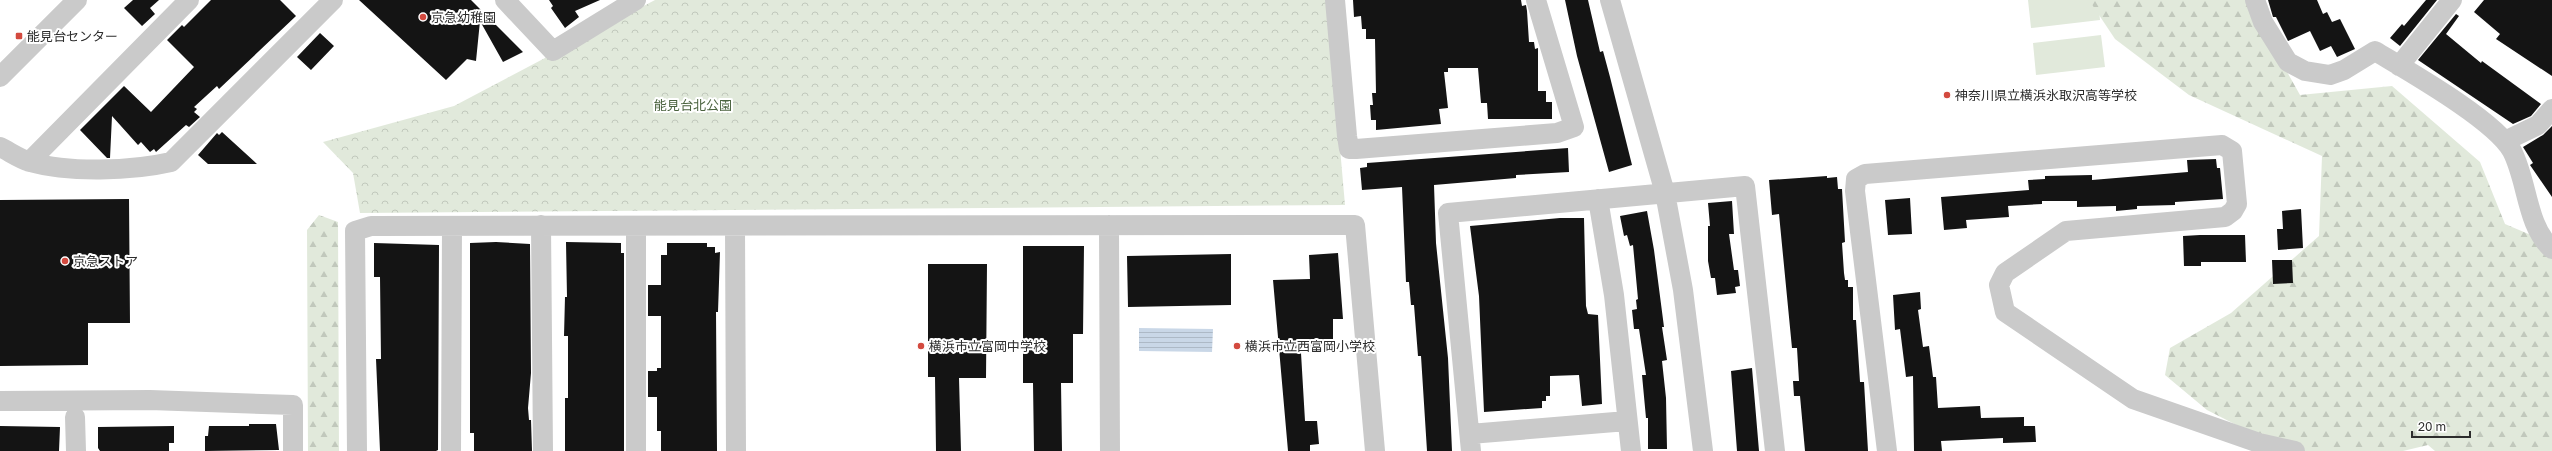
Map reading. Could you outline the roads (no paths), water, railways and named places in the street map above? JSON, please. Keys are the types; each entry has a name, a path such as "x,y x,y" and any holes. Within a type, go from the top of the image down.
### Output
{"street":[{"path":"0,77 78,0"},
{"path":"29,162 189,0"},
{"path":"0,147 29,162 62,168 146,168 172,162 333,0"},
{"path":"505,0 553,51 636,0"},
{"path":"1335,0 1349,149 1363,149 1557,133 1574,127 1536,0"},
{"path":"1610,0 1665,192 1683,290 1703,451"},
{"path":"2255,0 2263,22 2288,62 2305,71 2330,75 2344,70 2375,51 2440,92 2500,134 2519,167 2538,229 2552,249"},
{"path":"2400,66 2452,0"},
{"path":"2505,141 2538,125 2552,109"},
{"path":"1886,451 1855,191 1856,179 1865,174 2222,145 2232,151 2236,204 2233,211 2225,217 2066,231 2005,273 1999,285 2005,312 2133,399 2259,442 2295,451"},
{"path":"1628,421 1470,443 1448,213 1665,192 1745,186 1775,451"},
{"path":"1598,199 1614,295 1631,451"},
{"path":"541,225 543,451"},
{"path":"357,451 355,231 371,226 541,225 636,227 1355,225 1375,451"},
{"path":"1109,225 1110,451"},
{"path":"451,451 452,226"},
{"path":"636,227 636,451"},
{"path":"735,227 736,451"},
{"path":"0,401 150,400 293,405 293,451"},
{"path":"75,417 76,451"}],"water":[{"path":"1139,328 1213,329 1212,352 1139,351"}],"place":[{"name":"京急幼稚園","path":"423,17"},
{"name":"能見台センター","path":"19,36"},
{"name":"神奈川県立横浜氷取沢高等学校","path":"1947,95"},
{"name":"京急ストア","path":"65,261"},
{"name":"横浜市立富岡中学校","path":"921,346"},
{"name":"横浜市立西富岡小学校","path":"1237,346"}],"park label":[{"name":"能見台北公園","path":"693,105"}]}
